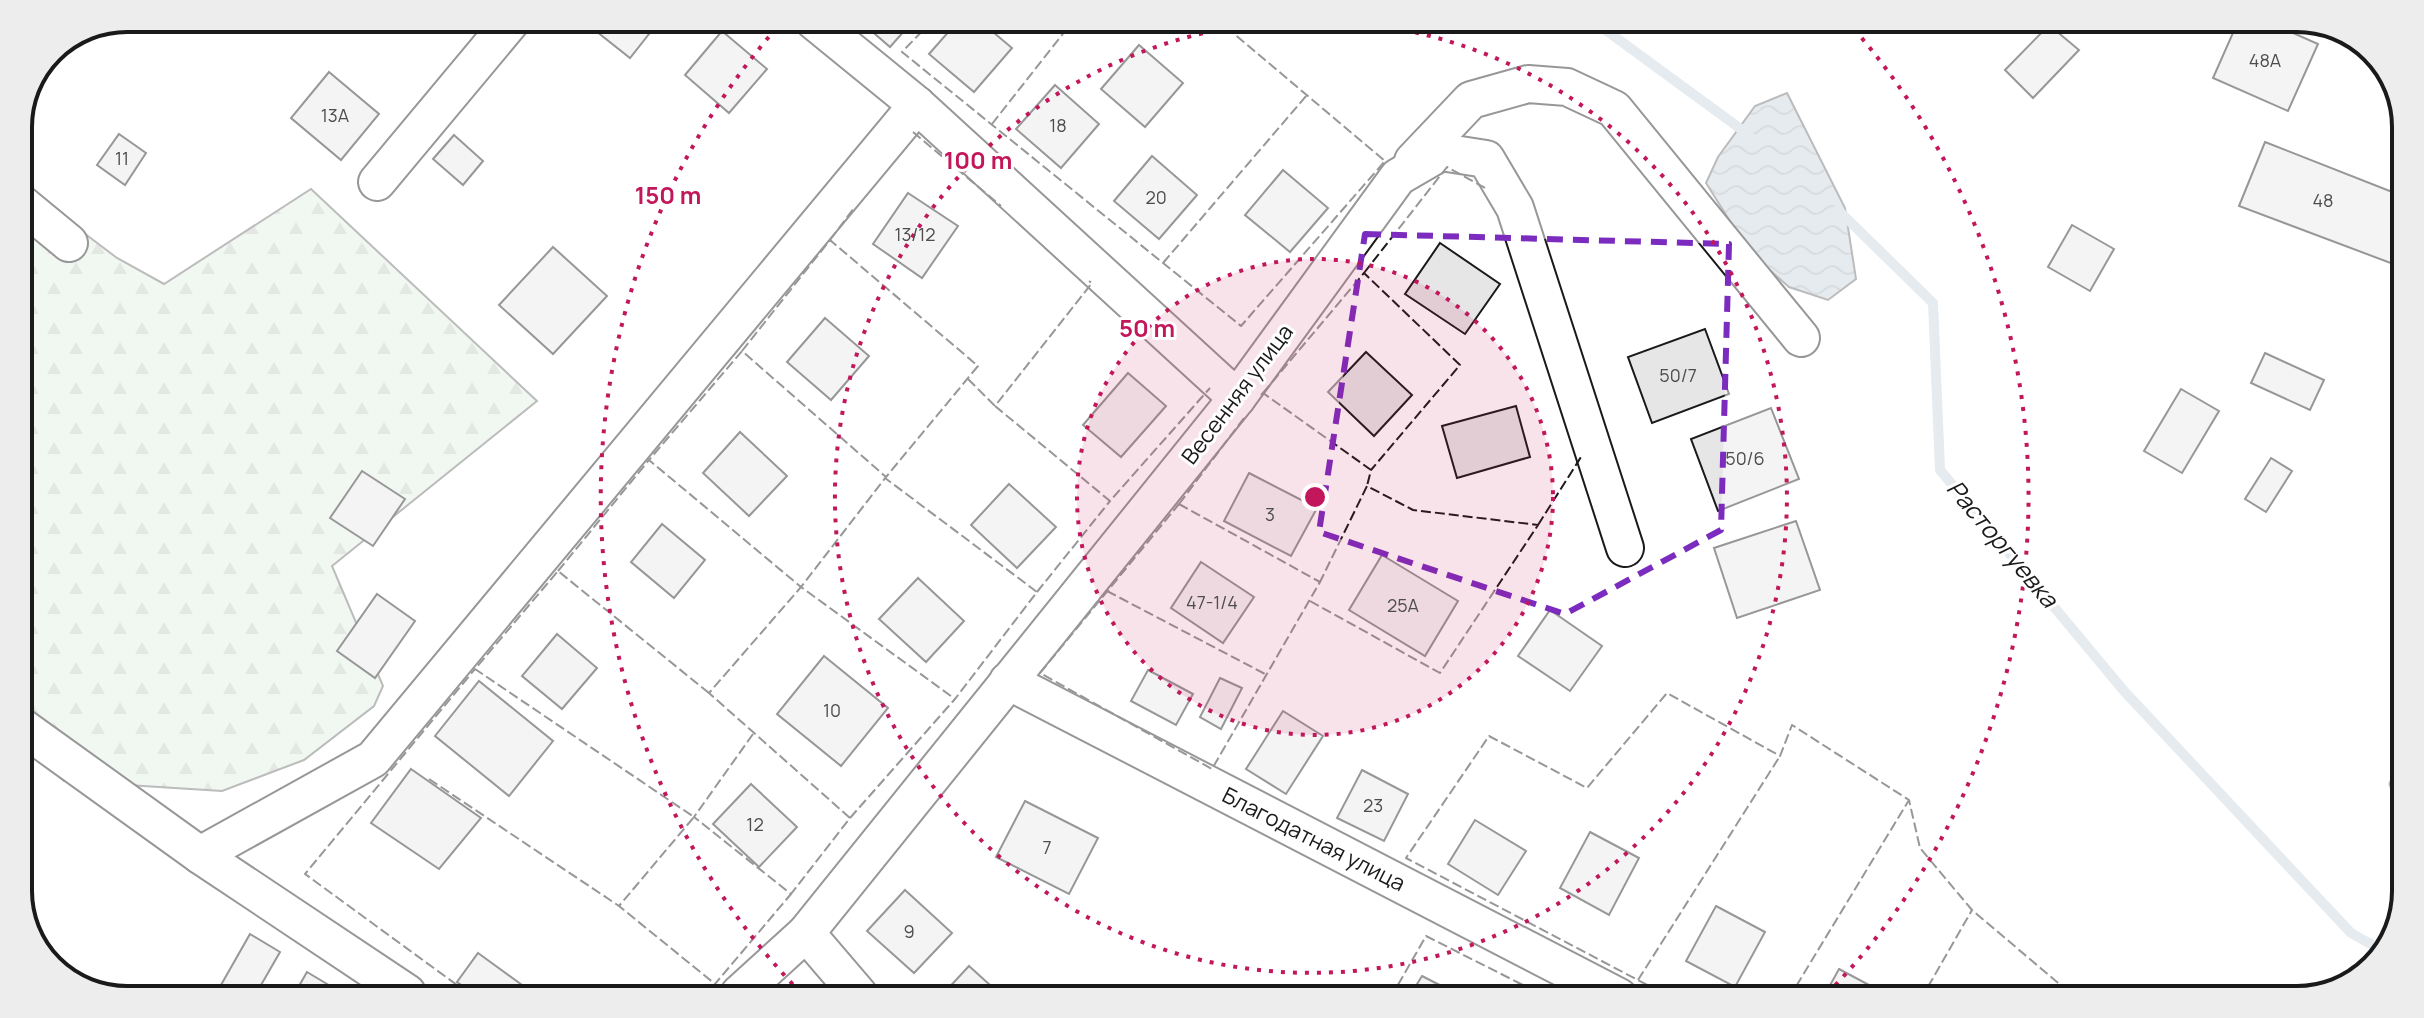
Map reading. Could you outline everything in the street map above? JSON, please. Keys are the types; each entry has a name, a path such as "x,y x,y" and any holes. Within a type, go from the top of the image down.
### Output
{"street":[{"path":"377,182 502,32"},
{"path":"827,32 917,105 1237,398"},
{"path":"1398,177 1471,100 1528,84 1567,87 1614,109 1801,338"},
{"path":"200,855 373,759 917,105"},
{"name":"Весенняя улица","path":"748,986 806,933 1237,398 1398,177 1441,152 1486,159 1515,208 1625,548"},
{"path":"32,213 69,243"},
{"name":"Благодатная улица","path":"1008,681 1598,986"},
{"path":"32,734 200,855 396,986"},
{"path":"806,933 851,986"}],"highlighted area":[{"path":"1365,234 1729,244 1721,530 1565,614 1319,532"}],"green space":[{"path":"311,189 537,401 332,566 383,686 374,706 304,760 222,791 64,781 32,752 32,194 117,258 164,284"}],"water":[{"path":"1787,93 1845,208 1856,279 1828,300 1789,287 1750,253 1706,183 1718,157 1755,106"}],"building":[{"path":"597,32 651,32 630,58"},
{"path":"721,32 767,69 729,113 685,75"},
{"path":"873,32 903,32 890,47"},
{"path":"948,32 993,32 1012,48 974,92 929,54"},
{"path":"2042,32 2057,32 2079,50 2033,98 2005,70"},
{"path":"2233,32 2291,32 2318,44 2288,111 2213,78"},
{"path":"1139,45 1183,83 1145,127 1101,89"},
{"path":"329,72 379,114 341,160 291,118"},
{"path":"1055,85 1099,124 1061,168 1016,129"},
{"path":"119,134 146,153 125,185 97,165"},
{"path":"454,135 483,161 463,185 433,159"},
{"path":"2265,142 2392,192 2392,263 2239,206"},
{"path":"1152,156 1197,195 1159,239 1114,201"},
{"path":"1283,170 1328,208 1290,252 1245,215"},
{"path":"908,193 958,226 922,278 873,244"},
{"path":"2072,225 2114,249 2090,291 2048,267"},
{"path":"1440,243 1500,284 1465,334 1405,294"},
{"path":"553,247 607,296 553,354 499,305"},
{"path":"825,318 869,356 831,400 787,362"},
{"path":"1705,329 1729,394 1652,423 1628,357"},
{"path":"1366,352 1412,395 1374,436 1328,392"},
{"path":"2265,353 2324,380 2310,410 2251,383"},
{"path":"1128,373 1166,406 1121,457 1083,425"},
{"path":"2181,389 2219,411 2182,473 2144,451"},
{"path":"1516,406 1530,457 1457,478 1442,426"},
{"path":"1771,408 1799,479 1718,511 1691,439"},
{"path":"740,432 787,476 749,516 703,473"},
{"path":"2271,458 2292,471 2266,512 2245,499"},
{"path":"362,471 405,499 373,546 330,518"},
{"path":"1249,473 1317,508 1291,556 1224,521"},
{"path":"1009,484 1056,527 1017,568 971,525"},
{"path":"1796,521 1820,590 1737,618 1714,548"},
{"path":"662,524 705,560 674,598 631,562"},
{"path":"1382,555 1458,601 1425,656 1349,610"},
{"path":"1201,562 1254,597 1223,643 1171,608"},
{"path":"918,578 964,621 926,662 879,619"},
{"path":"377,594 415,621 375,678 337,651"},
{"path":"1550,610 1602,646 1570,691 1518,656"},
{"path":"557,634 597,668 562,709 522,676"},
{"path":"824,656 888,708 841,766 777,714"},
{"path":"1148,670 1193,694 1176,725 1131,701"},
{"path":"1220,678 1242,688 1221,729 1200,717"},
{"path":"479,681 553,741 509,796 435,736"},
{"path":"1283,711 1323,736 1286,794 1246,769"},
{"path":"411,769 481,818 439,869 371,823"},
{"path":"1362,770 1408,794 1384,841 1337,818"},
{"path":"751,784 797,827 759,867 713,824"},
{"path":"1025,801 1098,838 1069,894 996,857"},
{"path":"1475,820 1526,851 1498,895 1448,864"},
{"path":"1590,832 1639,858 1609,915 1560,888"},
{"path":"905,890 952,933 914,973 867,931"},
{"path":"1716,906 1765,932 1736,986 1686,961"},
{"path":"250,934 280,952 260,986 220,986"},
{"path":"478,953 523,986 463,986 457,982"},
{"path":"969,966 991,986 950,986"},
{"path":"1839,969 1871,986 1830,986"},
{"path":"307,972 330,986 299,986"},
{"path":"1422,976 1442,986 1416,986"}],"waterway":[{"name":"Расторгуевка","path":"1608,32 1749,135"},
{"name":"Расторгуевка","path":"1838,210 1933,303 1940,470 2124,691 2351,933 2374,946"}],"fence":[{"path":"921,32 902,52 1241,326 1385,161 1232,32"},
{"path":"992,124 1064,32"},
{"path":"1163,263 1307,95"},
{"path":"913,132 1001,206"},
{"path":"1364,273 1447,167 1487,189"},
{"path":"830,240 854,208"},
{"path":"742,351 830,240 978,366 886,477"},
{"path":"1263,393 1364,273 1460,365 1371,470"},
{"path":"968,379 995,406 1092,283 1089,281"},
{"path":"558,571 649,460 801,587 886,477 742,351 649,460"},
{"path":"995,406 1110,501 1210,388"},
{"path":"1261,395 1263,393 1371,470 1367,486"},
{"path":"1179,504 1244,418"},
{"path":"1538,525 1581,457"},
{"path":"850,818 955,699 1037,592 885,478"},
{"path":"1310,601 1440,673 1538,525 1413,510 1367,486 1320,582"},
{"path":"1037,592 1110,501"},
{"path":"1179,504 1320,582 1212,769 1040,673 1179,504"},
{"path":"709,693 558,571 475,669 694,817 619,906 715,984"},
{"path":"753,734 694,817 791,894 850,818 709,693 801,587 955,699"},
{"path":"1107,591 1267,675"},
{"path":"458,986 305,874 475,669"},
{"path":"1649,986 1406,858 1489,736 1587,788 1667,693 1780,756 1792,725 1909,800 1920,848 1972,910 2062,986"},
{"path":"1638,980 1780,756"},
{"path":"429,779 619,906"},
{"path":"1796,986 1909,800"},
{"path":"712,986 791,894"},
{"path":"1928,986 1972,910"},
{"path":"1397,986 1426,936 1519,983"},
{"path":"1517,986 1519,983 1525,986"}]}
